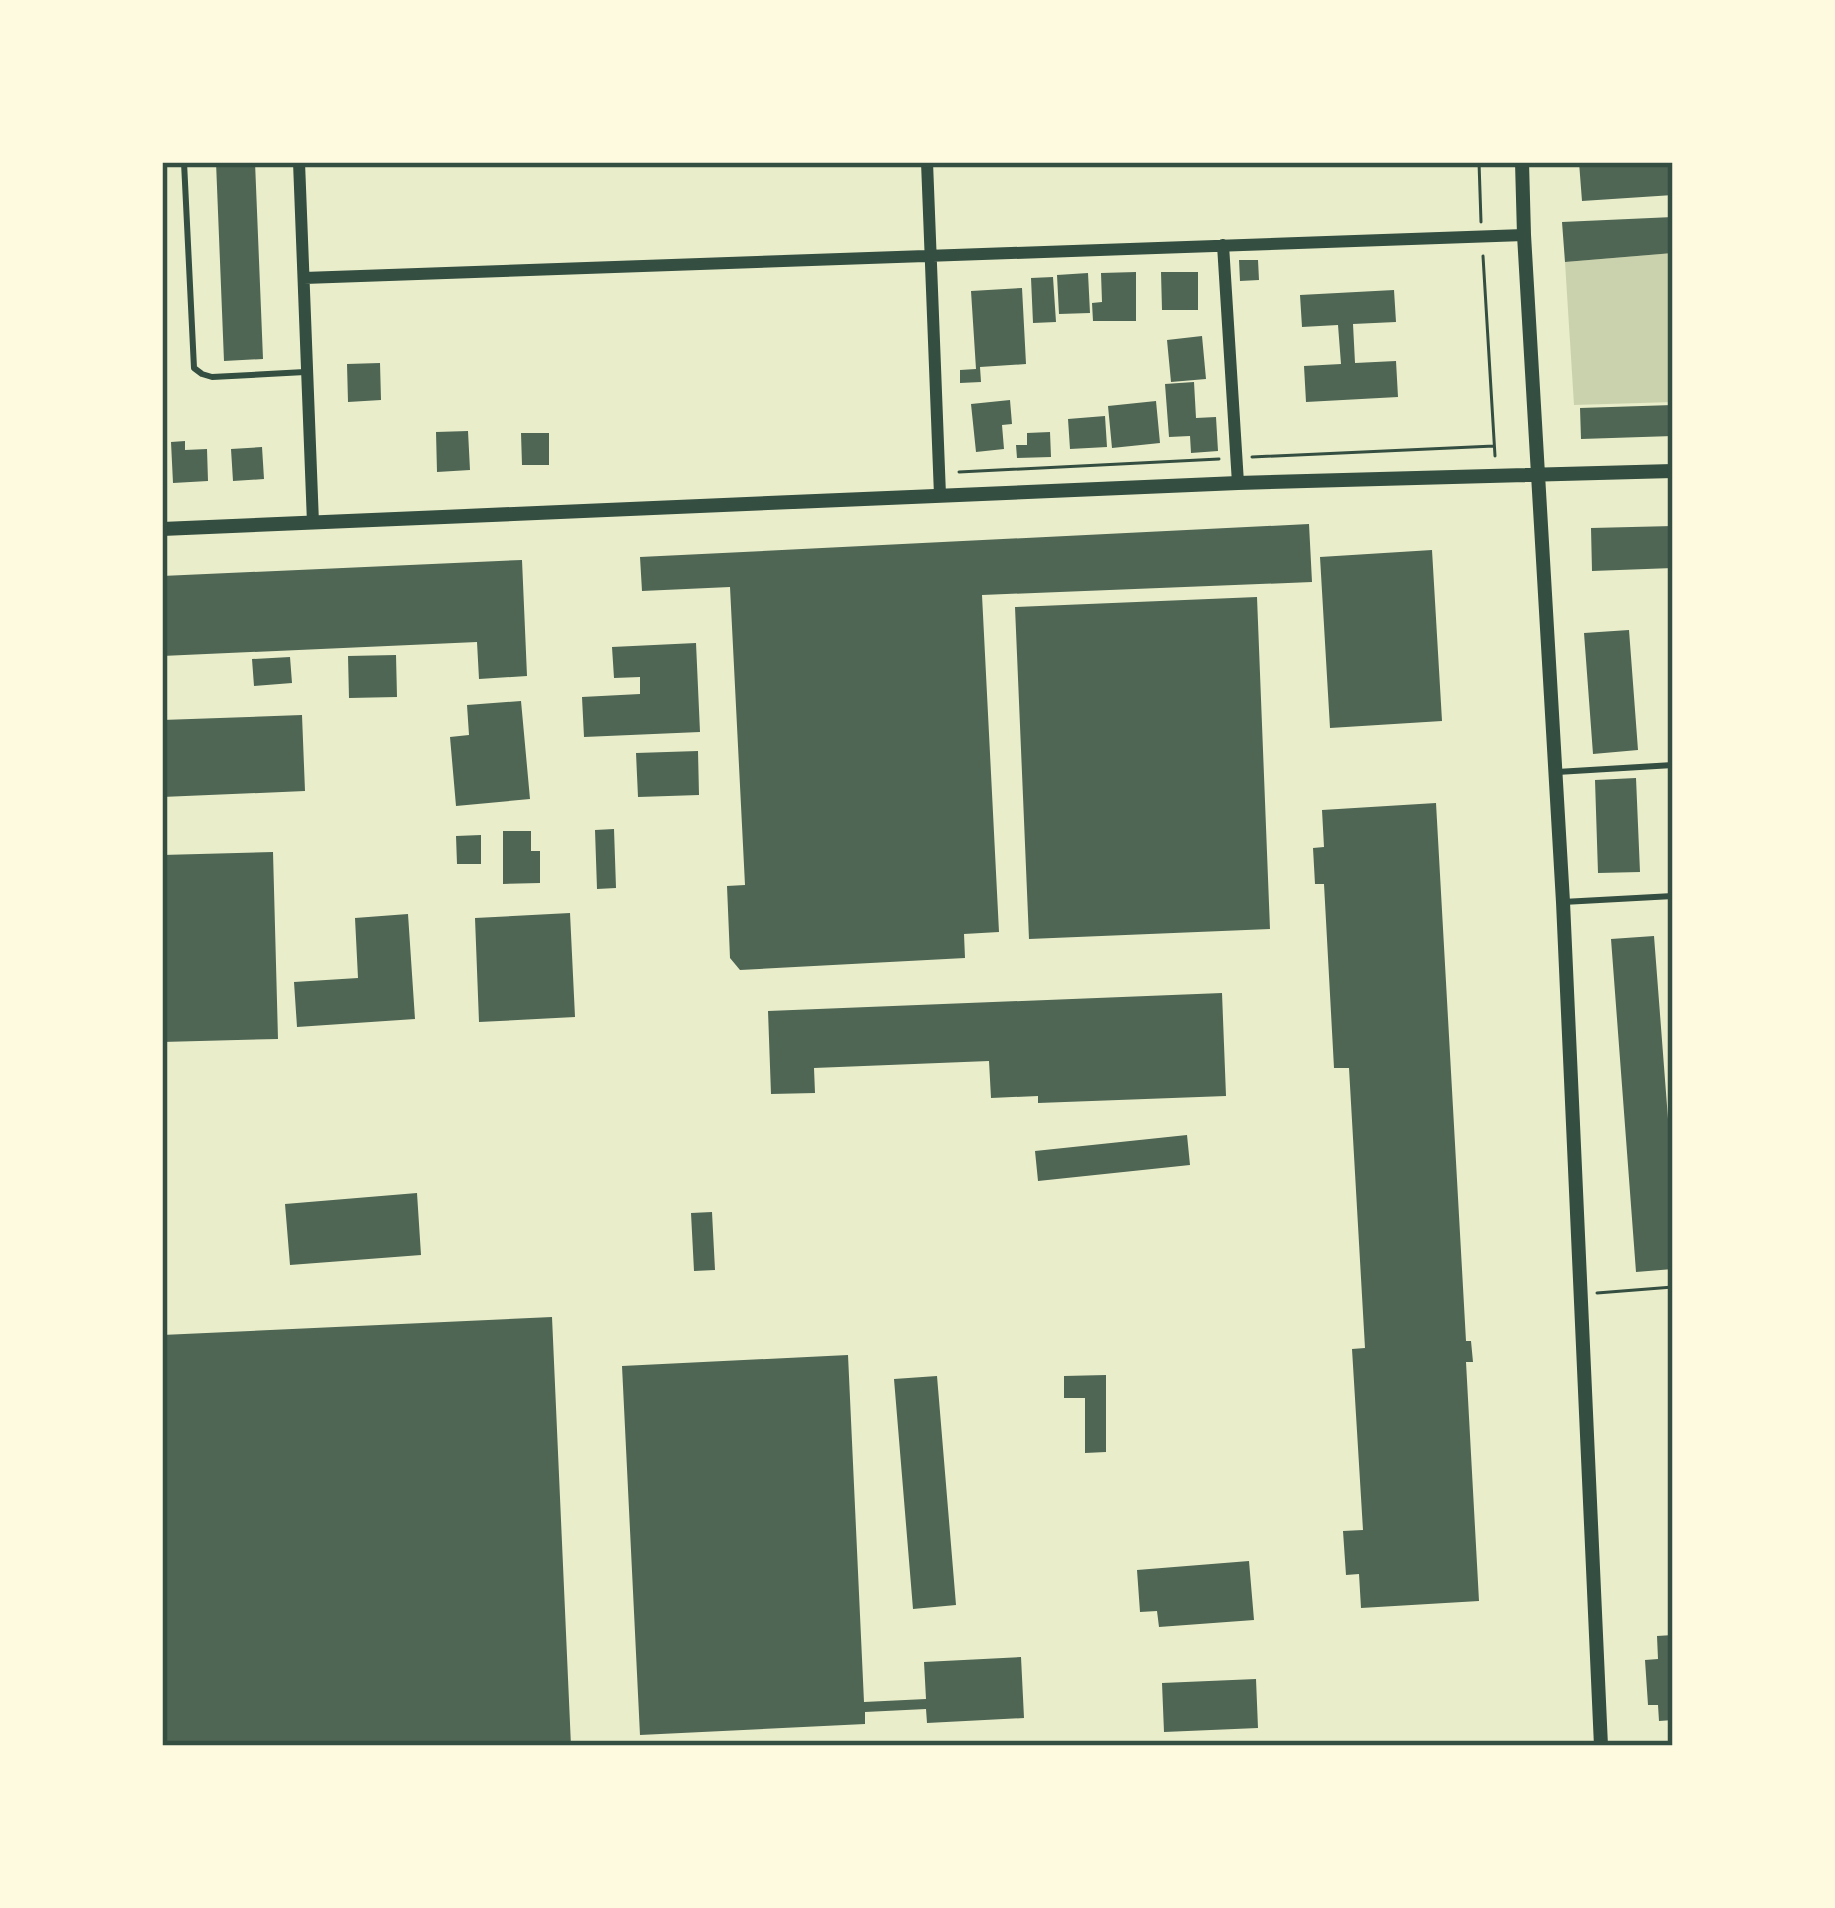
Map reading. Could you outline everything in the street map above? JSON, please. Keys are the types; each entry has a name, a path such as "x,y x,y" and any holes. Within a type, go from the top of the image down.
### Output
{"street":[{"path":"298,162 314,523"},
{"path":"927,162 940,495"},
{"path":"1522,162 1563,902 1600,1746"},
{"path":"304,278 1524,235"},
{"path":"1223,245 1238,483"},
{"path":"162,529 1238,483 1673,471"}],"lane":[{"path":"184,162 194,368 212,376 309,372"},
{"path":"1555,772 1673,765"},
{"path":"1563,902 1673,896"}],"path":[{"path":"1479,162 1496,475"},
{"path":"939,472 1494,446"},
{"path":"1581,1294 1673,1287"}],"green space":[{"path":"1673,253 1673,402 1574,405 1565,262"}],"building":[{"path":"216,162 255,162 263,359 224,361"},
{"path":"1579,162 1673,162 1673,195 1582,201"},
{"path":"1673,217 1673,253 1565,262 1562,222"},
{"path":"1239,260 1258,260 1259,280 1240,281"},
{"path":"1136,272 1136,321 1093,321 1092,303 1102,302 1101,273"},
{"path":"1161,272 1198,272 1198,310 1162,310"},
{"path":"1088,273 1090,313 1059,314 1057,275"},
{"path":"1053,277 1056,322 1033,323 1031,278"},
{"path":"1022,288 1026,364 980,367 981,382 960,383 960,370 976,369 971,291"},
{"path":"1394,290 1396,322 1353,324 1355,363 1396,361 1398,397 1306,402 1304,366 1341,364 1338,325 1302,327 1300,295"},
{"path":"1202,336 1206,379 1171,382 1167,340"},
{"path":"380,363 381,400 348,402 347,364"},
{"path":"1194,382 1196,418 1216,417 1218,451 1191,453 1190,436 1169,437 1165,384"},
{"path":"1010,400 1012,424 1002,425 1004,449 976,452 971,404"},
{"path":"1156,401 1160,443 1112,448 1108,406"},
{"path":"1673,405 1673,436 1581,439 1580,408"},
{"path":"1105,416 1107,447 1070,449 1068,419"},
{"path":"468,431 470,470 437,472 436,432"},
{"path":"1050,432 1051,457 1017,458 1016,445 1027,445 1027,433"},
{"path":"521,433 549,433 549,465 522,465"},
{"path":"185,441 185,450 207,449 208,481 173,483 171,442"},
{"path":"262,447 264,479 233,481 231,449"},
{"path":"1309,524 1312,582 982,595 999,932 964,934 965,958 740,970 730,958 727,886 745,885 730,587 642,591 640,557"},
{"path":"1673,526 1673,568 1592,571 1591,528"},
{"path":"1432,550 1442,721 1330,728 1320,557"},
{"path":"522,560 527,676 479,679 477,642 162,656 162,576"},
{"path":"1257,597 1270,929 1029,939 1015,607"},
{"path":"1629,630 1638,750 1593,754 1584,633"},
{"path":"696,643 700,732 584,737 582,697 640,694 640,677 614,678 612,647"},
{"path":"396,655 397,697 349,698 348,656"},
{"path":"290,657 292,683 254,686 252,659"},
{"path":"521,701 530,799 456,806 450,737 469,735 467,705"},
{"path":"302,715 305,791 162,797 162,720"},
{"path":"698,751 699,795 638,797 636,753"},
{"path":"1636,778 1640,872 1598,873 1595,780"},
{"path":"1436,803 1466,1341 1471,1341 1473,1362 1466,1362 1479,1601 1361,1608 1359,1574 1346,1575 1343,1531 1363,1530 1352,1349 1365,1348 1349,1068 1334,1068 1324,884 1315,884 1313,848 1324,847 1322,810"},
{"path":"614,829 616,888 597,889 595,830"},
{"path":"503,831 531,831 531,851 540,851 540,883 503,884"},
{"path":"481,835 481,864 457,864 456,836"},
{"path":"273,852 278,1039 162,1042 162,855"},
{"path":"570,913 575,1017 479,1022 475,918"},
{"path":"408,914 415,1019 297,1027 294,982 358,978 355,918"},
{"path":"1654,936 1673,1184 1673,1269 1636,1272 1611,939"},
{"path":"1222,993 1226,1096 1038,1103 1038,1096 991,1098 989,1061 814,1068 815,1093 771,1094 768,1011"},
{"path":"1187,1135 1190,1165 1038,1181 1035,1151"},
{"path":"417,1193 421,1255 290,1265 285,1204"},
{"path":"712,1212 715,1270 694,1271 691,1213"},
{"path":"552,1317 571,1746 162,1746 162,1335"},
{"path":"848,1355 864,1702 926,1699 924,1662 1021,1657 1024,1718 927,1723 926,1709 865,1712 865,1724 640,1735 622,1366"},
{"path":"1106,1375 1106,1452 1085,1453 1085,1398 1064,1398 1064,1376"},
{"path":"937,1376 956,1605 913,1609 894,1379"},
{"path":"1249,1561 1254,1620 1159,1627 1157,1611 1140,1612 1137,1570"},
{"path":"1673,1635 1673,1720 1659,1721 1658,1705 1648,1705 1645,1660 1658,1659 1657,1636"},
{"path":"1256,1679 1258,1728 1164,1732 1162,1683"}]}
